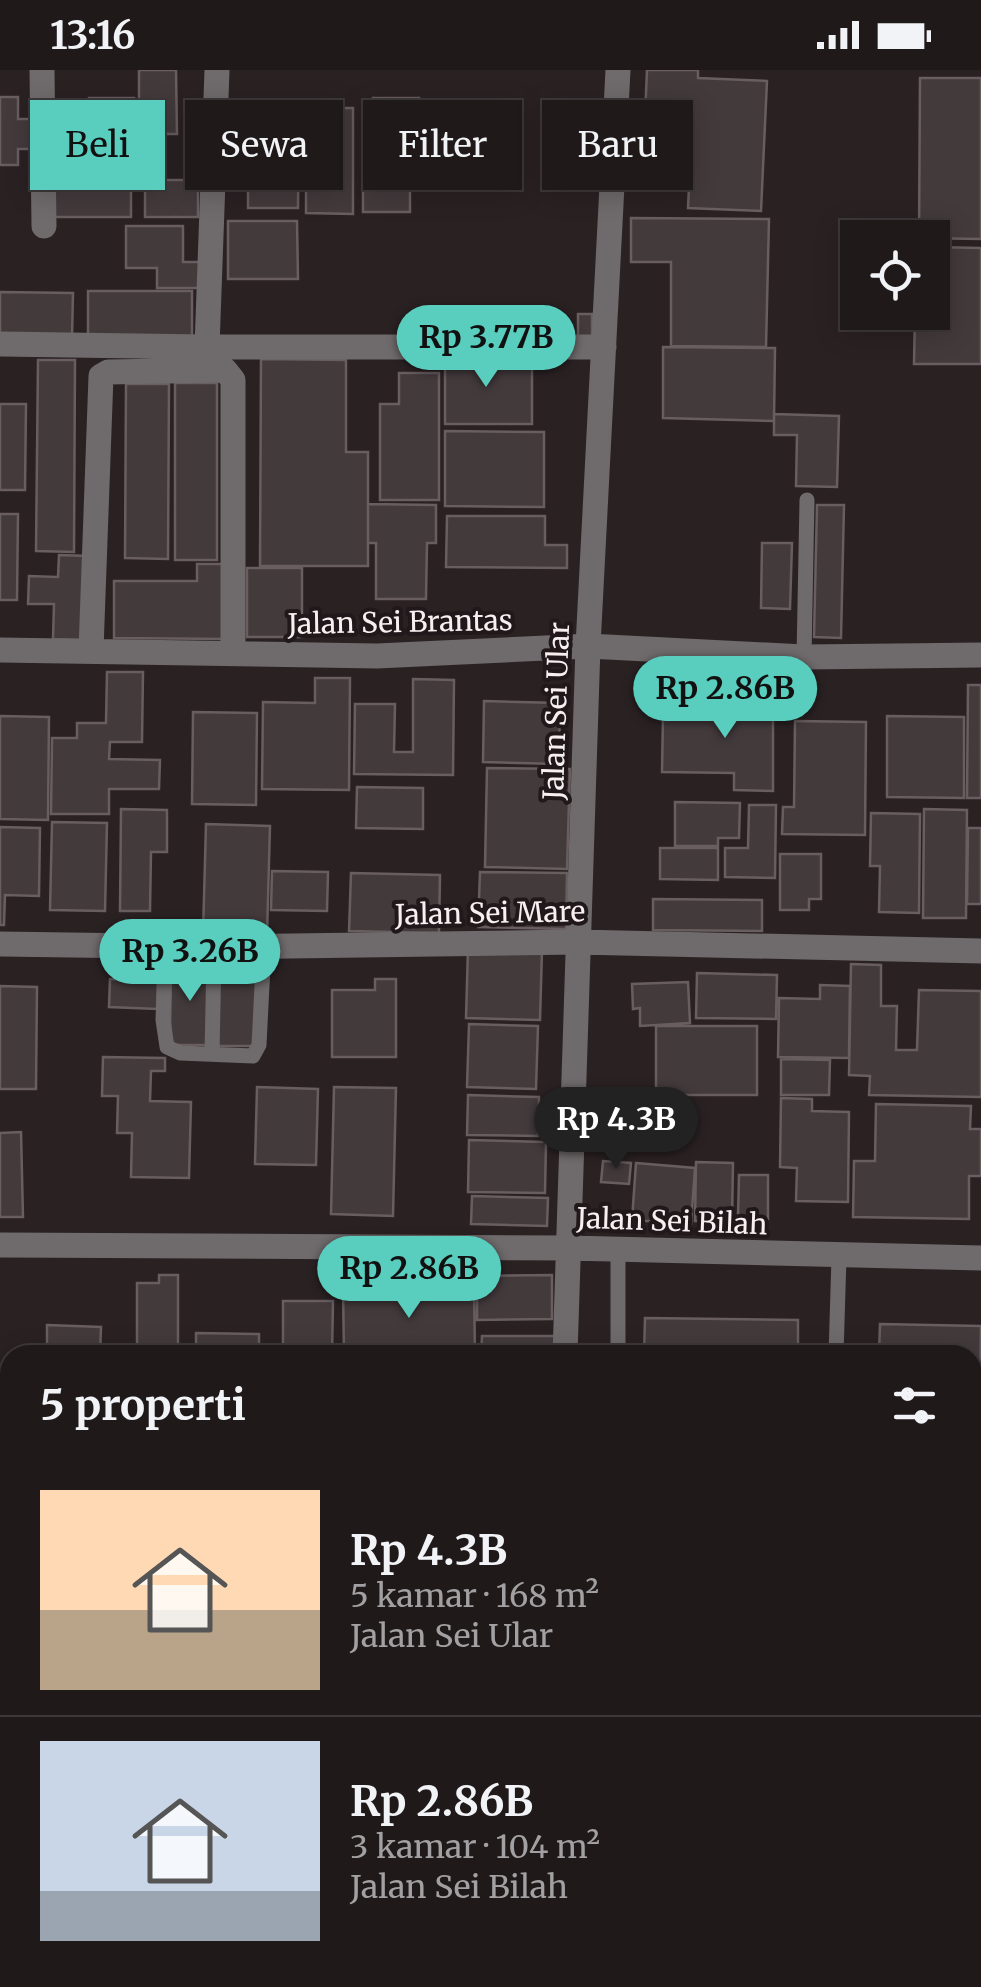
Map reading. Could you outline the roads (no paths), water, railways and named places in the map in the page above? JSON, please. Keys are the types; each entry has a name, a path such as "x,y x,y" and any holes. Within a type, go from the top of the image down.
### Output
{"street":[{"path":"42,70 44,226"},
{"path":"207,348 217,70"},
{"name":"Jalan Sei Ular","path":"565,1345 588,646 618,70"},
{"path":"0,344 604,347"},
{"path":"91,650 101,376 108,372 225,370 233,380 232,654"},
{"name":"Jalan Sei Brantas","path":"0,650 377,656 588,646 804,657 981,655"},
{"name":"Jalan Sei Mare","path":"0,944 214,951 577,942 981,951"},
{"name":"Jalan Sei Bilah","path":"0,1245 570,1248 981,1258"}],"lane":[{"path":"804,657 806,500"},
{"path":"212,1054 214,951"},
{"path":"214,951 259,957 263,976 258,1050 247,1057 172,1052 164,1039 167,962 214,951"},
{"path":"618,1249 618,1345"},
{"path":"836,1345 839,1257"}]}
